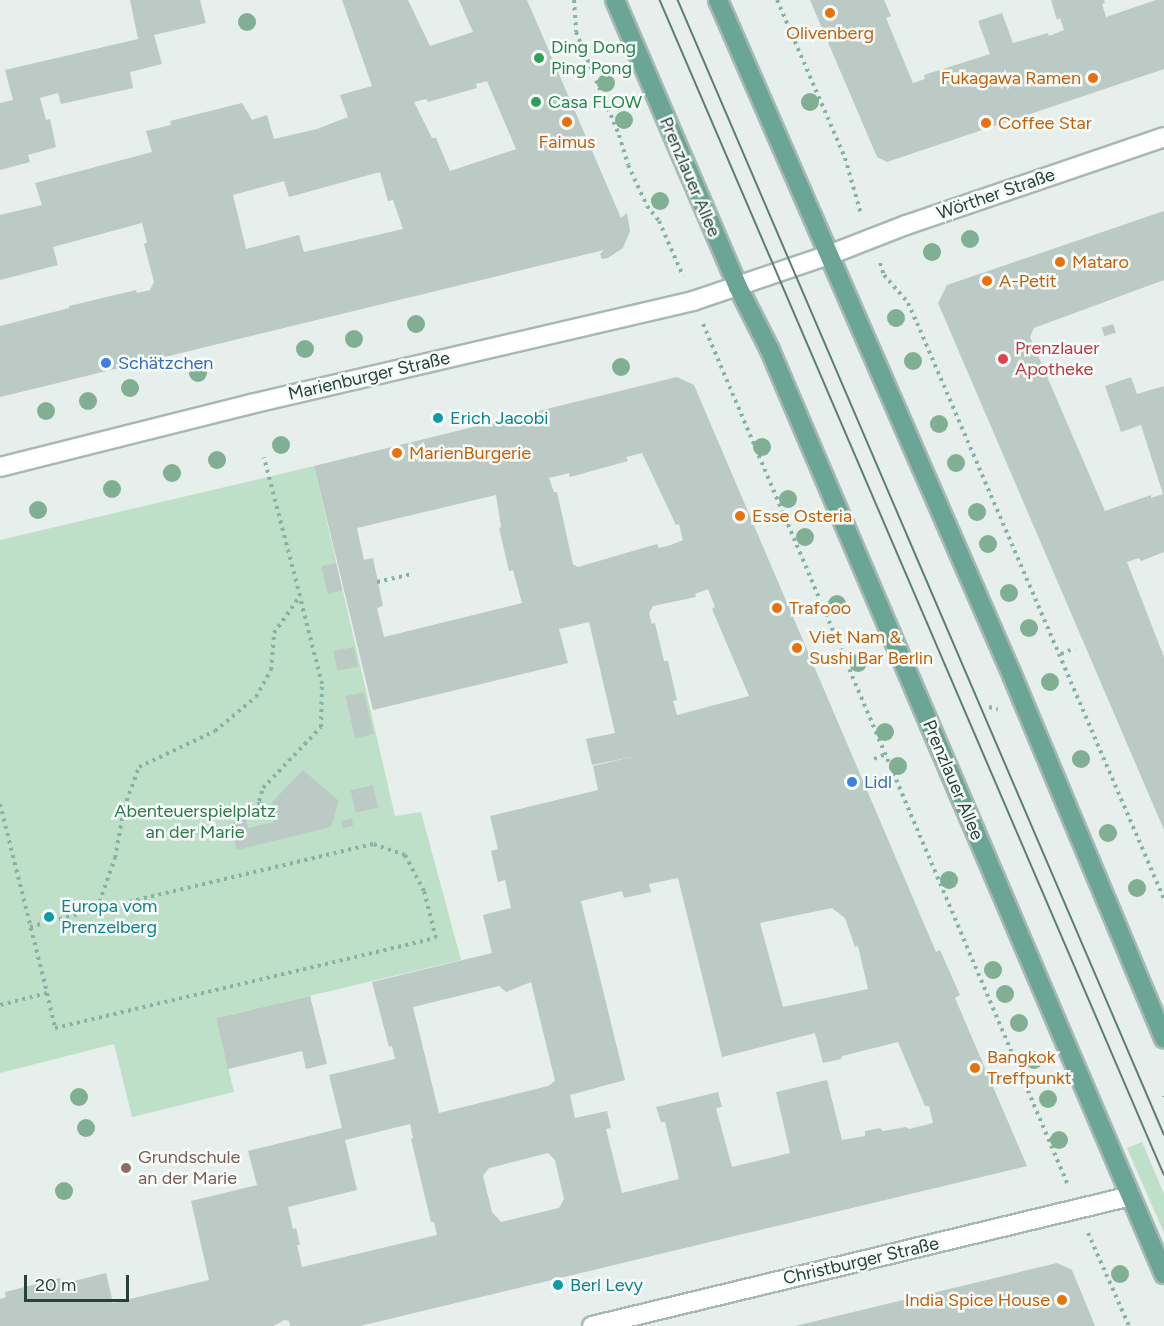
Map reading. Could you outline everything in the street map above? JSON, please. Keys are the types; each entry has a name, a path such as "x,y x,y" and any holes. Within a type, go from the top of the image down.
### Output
{"main road":[{"name":"Prenzlauer Allee","path":"615,0 738,287 769,348 1164,1274"},
{"path":"718,0 1012,675 1164,1038"}],"street":[{"name":"Wörther Straße","path":"829,255 906,225 1164,137"},
{"path":"738,287 829,255"},
{"name":"Marienburger Straße","path":"0,467 280,397 693,301 738,287"},
{"name":"Christburger Straße","path":"591,1326 1131,1196"}],"path":[{"path":"574,0 576,32 619,135 628,165 647,206 659,221 678,264"},
{"path":"777,0 845,158 859,210"},
{"path":"882,267 884,275 908,303 917,323 1061,654 1164,899"},
{"path":"710,340 1071,1193"},
{"path":"261,812 259,801 263,788 321,727 322,684 264,458"},
{"path":"378,582 411,574"},
{"path":"97,909 116,858 124,808 138,767 215,731 256,697 271,670 274,633 300,596"},
{"path":"1061,654 1075,648"},
{"path":"874,759 886,754"},
{"path":"0,804 46,993 55,1028 436,938 423,891 405,855 373,844 30,927"},
{"path":"0,1005 46,993"},
{"path":"1084,1224 1129,1326"}],"green space":[{"name":"Abenteuerspielplatz an der Marie","path":"314,466 395,816 421,812 461,960 216,1018 234,1092 132,1117 114,1044 0,1073 0,540"},
{"path":"1142,1142 1164,1194 1164,1233 1127,1148"}],"building":[{"path":"130,0 200,0 206,23 154,35 162,64 130,72 133,88 61,104 58,93 40,98 46,120 50,119 56,147 28,155 30,162 0,170 0,103 13,100 5,70 138,39"},
{"path":"342,0 408,0 430,46 473,32 459,0 527,0 621,218 627,213 630,231 623,248 608,258 602,259 600,254 604,250 0,397 0,326 69,308 69,306 136,290 137,293 150,290 154,282 144,244 147,242 142,223 53,247 58,265 0,280 0,215 42,205 35,183 152,152 146,131 171,125 170,121 242,103 252,120 267,115 274,139 317,129 348,117 340,95 372,86","holes":["487,81 516,149 450,171 436,138 432,138 414,102 426,99 428,102 477,88 476,84","380,172 388,201 393,200 403,229 304,252 299,235 246,249 233,195 284,181 289,197"]},
{"path":"810,0 884,0 891,16 886,18 913,83 925,79 924,75 990,54 978,21 1002,13 1013,43 1048,33 1049,36 1064,30 1060,18 1057,20 1051,0 1104,0 1105,3 1102,4 1106,17 1156,0 1164,0 1164,69 887,162 877,157"},
{"path":"1164,211 1164,280 1034,328 1030,337 1105,511 1151,495 1151,498 1163,494 1141,425 1121,432 1105,386 1131,377 1137,394 1164,386 1164,552 1141,561 1139,558 1127,562 1164,657 1164,830 938,303 947,285"},
{"path":"1113,324 1116,333 1104,336 1102,328"},
{"path":"677,377 694,385 936,952 940,950 960,995 955,998 1027,1166 360,1326 290,1326 289,1321 285,1320 273,1326 0,1326 0,1299 6,1297 5,1292 60,1278 62,1284 106,1273 113,1303 209,1280 191,1201 257,1185 248,1151 342,1128 329,1075 395,1059 392,1046 389,1047 372,982 492,953 483,915 511,908 505,880 498,882 491,851 498,849 490,816 598,790 593,766 636,756 592,765 586,739 615,733 589,622 559,629 568,663 373,710 314,466","holes":["642,453 676,525 679,524 683,540 659,548 657,544 578,567 573,564 557,492 554,492 549,478 569,473 570,477 628,461 626,457","496,495 501,527 499,528 509,571 513,570 522,603 384,637 377,608 383,606 373,558 364,560 357,528","708,589 715,607 712,609 749,696 677,715 673,701 677,700 668,661 664,661 655,623 652,624 649,613 653,606 696,597 695,594","678,878 722,1057 815,1033 823,1063 898,1042 925,1106 929,1106 933,1123 909,1129 906,1127 883,1131 880,1128 865,1131 865,1136 842,1140 827,1080 776,1092 790,1153 732,1167 716,1108 722,1107 718,1092 656,1107 661,1122 665,1122 679,1179 622,1193 606,1129 611,1128 607,1111 575,1118 570,1095 625,1080 581,901 622,891 624,898 651,892 649,884","832,908 845,918 855,947 858,946 868,989 783,1007 760,923","531,982 555,1081 548,1086 439,1113 413,1007 499,986 506,992","410,1124 413,1138 411,1139 431,1222 434,1222 437,1235 302,1267 297,1245 300,1245 296,1228 293,1229 288,1207 357,1190 345,1140","548,1153 555,1160 564,1199 559,1208 501,1222 492,1212 483,1176 489,1168"]},
{"path":"336,563 342,590 328,594 321,566"},
{"path":"354,647 358,667 337,671 333,651"},
{"path":"364,692 374,734 355,738 345,696"},
{"path":"303,770 339,801 331,827 237,850 230,823 246,819 248,828 274,822 272,802"},
{"path":"373,785 378,807 356,813 351,790"},
{"path":"352,818 353,826 343,828 341,821"},
{"path":"310,996 327,1064 306,1069 302,1051 228,1069 216,1018"},
{"path":"1057,1263 1072,1270 1095,1326 795,1326"}],"tram line":[{"path":"660,0 1164,1174"},
{"path":"678,0 1164,1134"}],"place":[{"name":"Olivenberg","path":"830,13"},
{"name":"Ding Dong Ping Pong","path":"539,58"},
{"name":"Fukagawa Ramen","path":"1093,78"},
{"name":"Casa FLOW","path":"536,102"},
{"name":"Faimus","path":"567,122"},
{"name":"Coffee Star","path":"986,123"},
{"name":"Mataro","path":"1060,262"},
{"name":"A-Petit","path":"987,281"},
{"name":"Prenzlauer Apotheke","path":"1003,359"},
{"name":"Schätzchen","path":"106,363"},
{"name":"Erich Jacobi","path":"438,418"},
{"name":"MarienBurgerie","path":"397,453"},
{"name":"Esse Osteria","path":"740,516"},
{"name":"Trafooo","path":"777,608"},
{"name":"Viet Nam & Sushi Bar Berlin","path":"797,648"},
{"name":"Lidl","path":"852,782"},
{"name":"Europa vom Prenzelberg","path":"49,917"},
{"name":"Bangkok Treffpunkt","path":"975,1068"},
{"name":"Grundschule an der Marie","path":"126,1168"},
{"name":"Berl Levy","path":"558,1285"},
{"name":"India Spice House","path":"1062,1300"}]}
